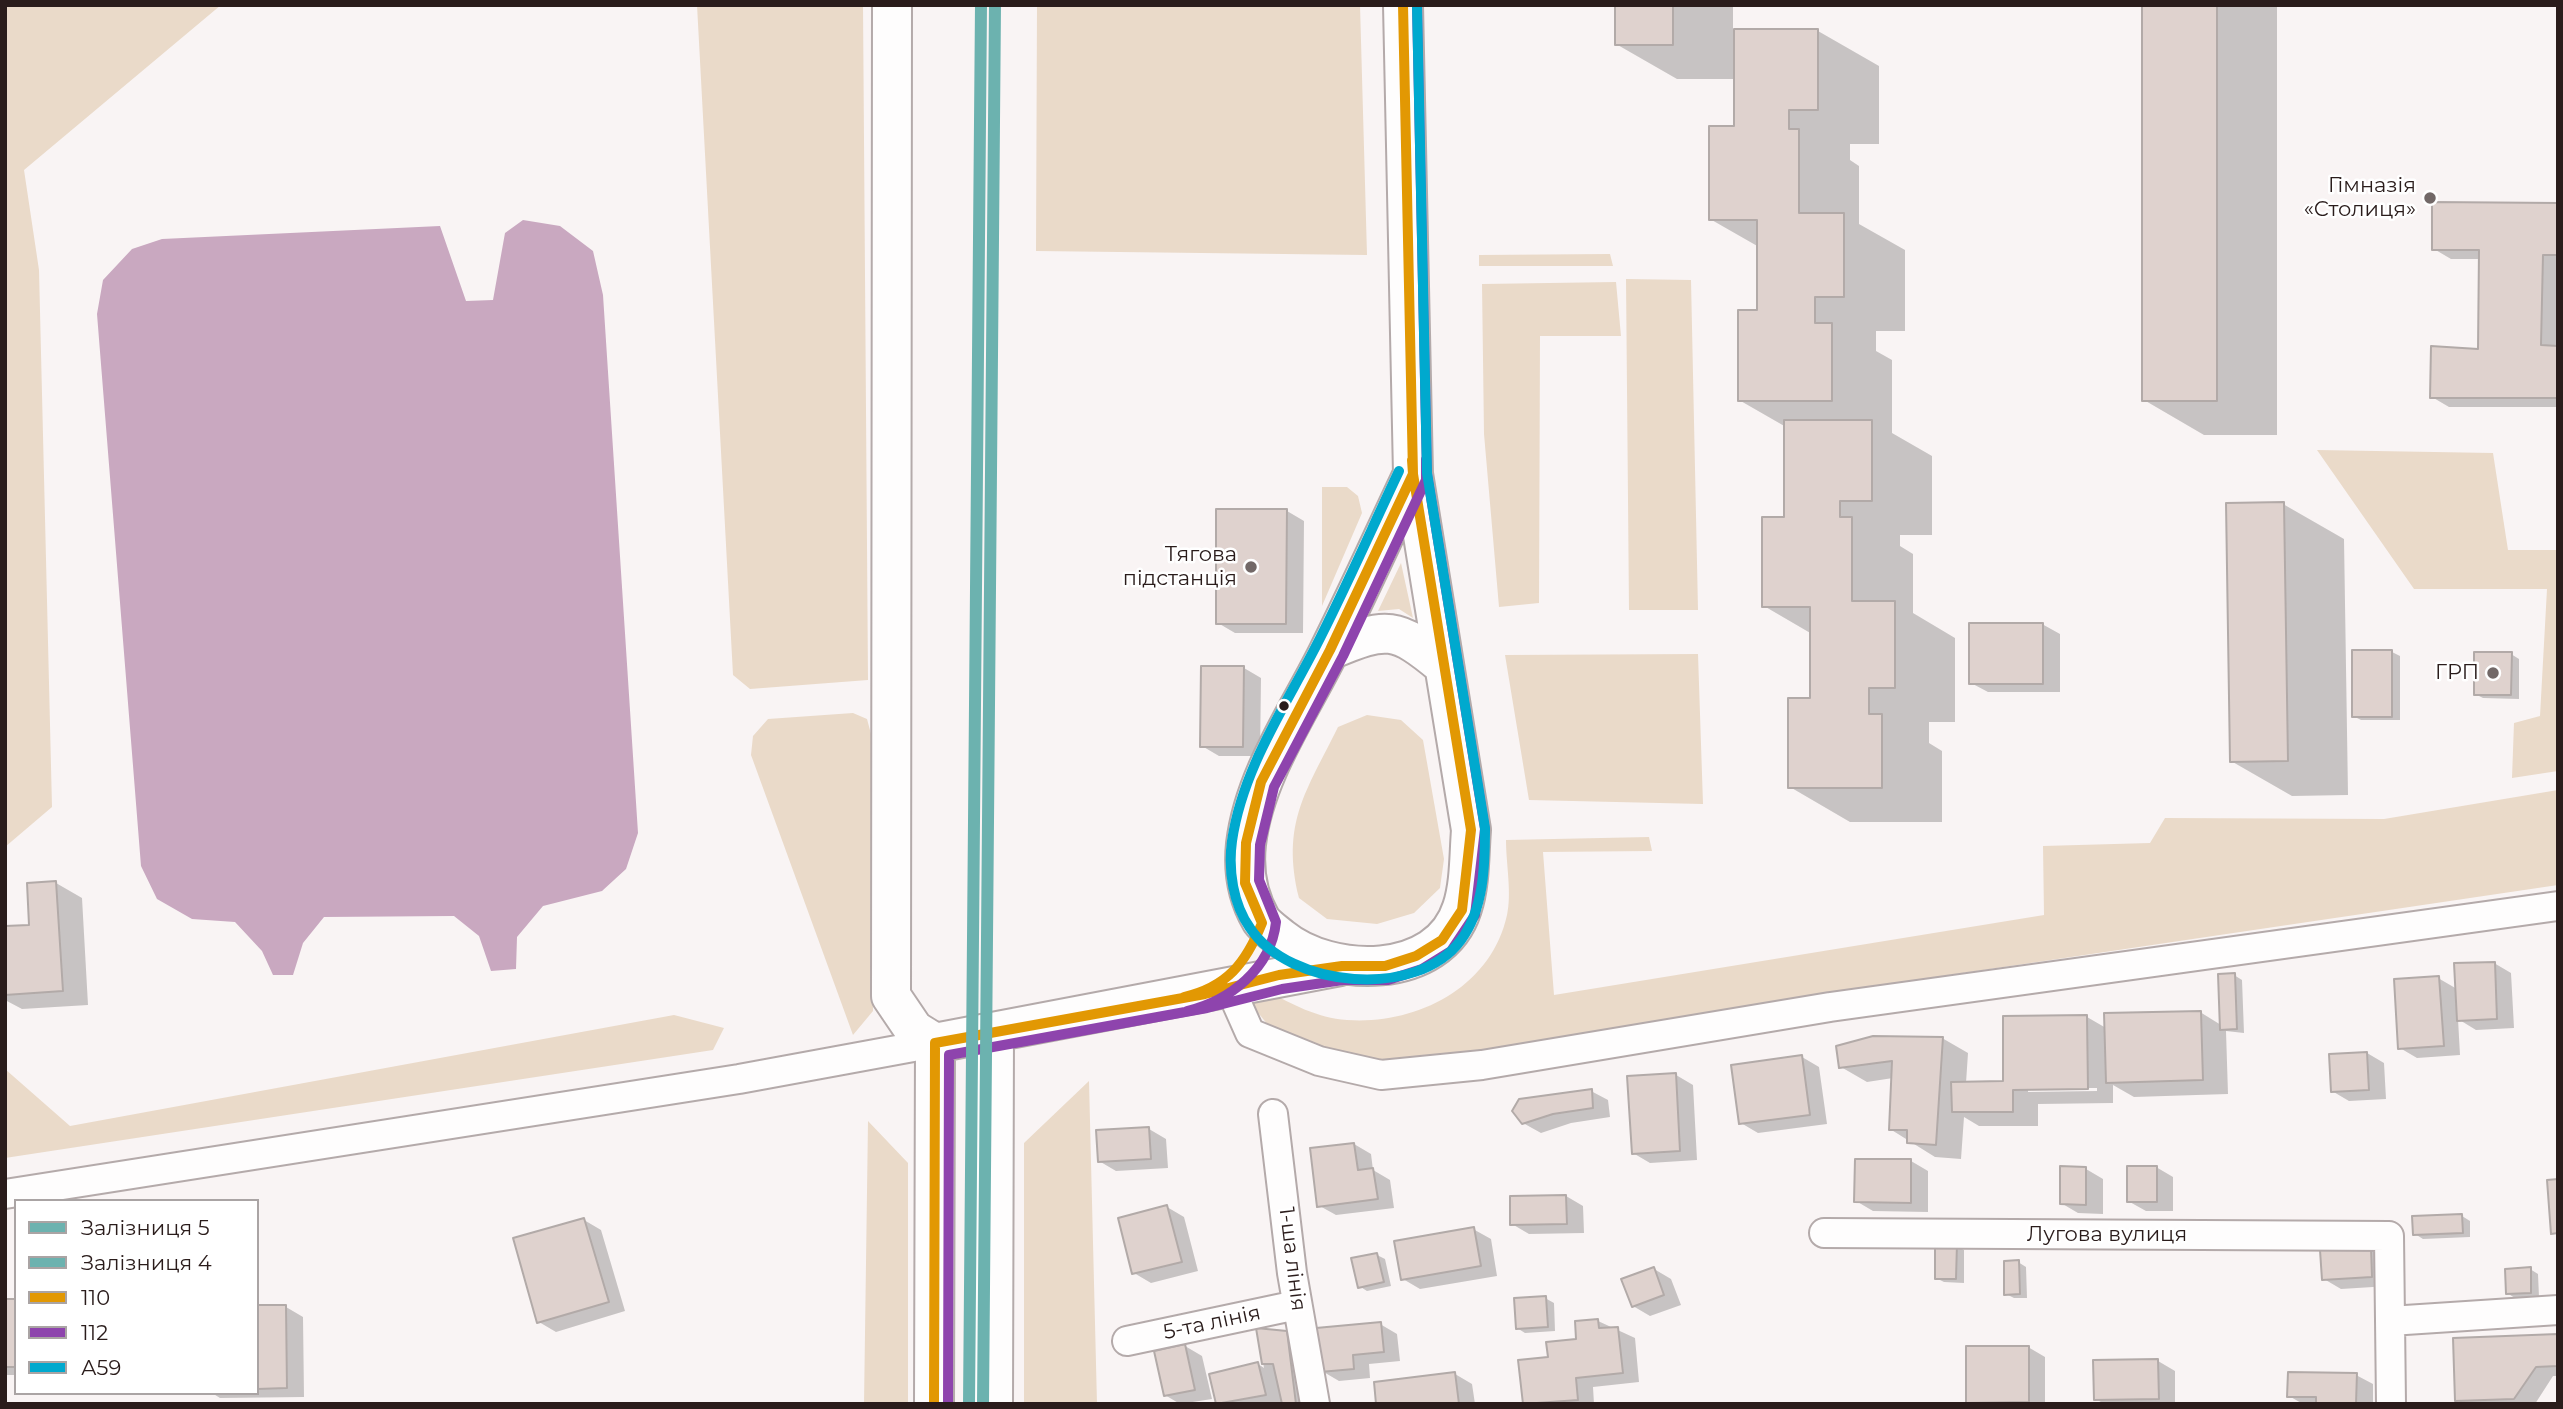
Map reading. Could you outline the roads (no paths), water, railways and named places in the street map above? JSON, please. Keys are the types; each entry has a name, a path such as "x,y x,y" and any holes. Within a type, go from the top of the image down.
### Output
{"main road":[{"path":"892,5 891,996 915,1030 935,1043 1217,990 1279,975 1342,966 1385,966 1416,956 1443,940 1462,910 1471,830 1413,474 1403,5"},
{"path":"1342,966 1292,947 1262,923 1245,883 1246,843 1261,782 1330,650 1413,474"},
{"path":"1330,650 1367,634 1395,633 1418,645 1444,666"},
{"path":"1217,990 1248,957 1262,923"},
{"path":"993,1404 995,1032"},
{"path":"933,1404 935,1043"}],"street":[{"path":"1217,990 1250,1033 1320,1061 1381,1074 1444,1068 1857,1003 2558,906"},
{"path":"5,1194 739,1079 935,1043"},
{"name":"1-ша лінія","path":"1273,1114 1297,1305 1315,1404"},
{"name":"Лугова вулиця","path":"1824,1233 2389,1236 2390,1321"},
{"name":"5-та лінія","path":"1127,1341 1297,1305"},
{"path":"2391,1404 2390,1321 2558,1310"}],"rail line":[{"name":"5","path":"969,1404 981,5"},
{"name":"4","path":"983,1404 995,5"}],"place":[{"name":"Гімназія «Столиця»","path":"2430,198"},
{"name":"Тягова пiдстанцiя","path":"1251,567"},
{"name":"ГРП","path":"2493,673"}]}
